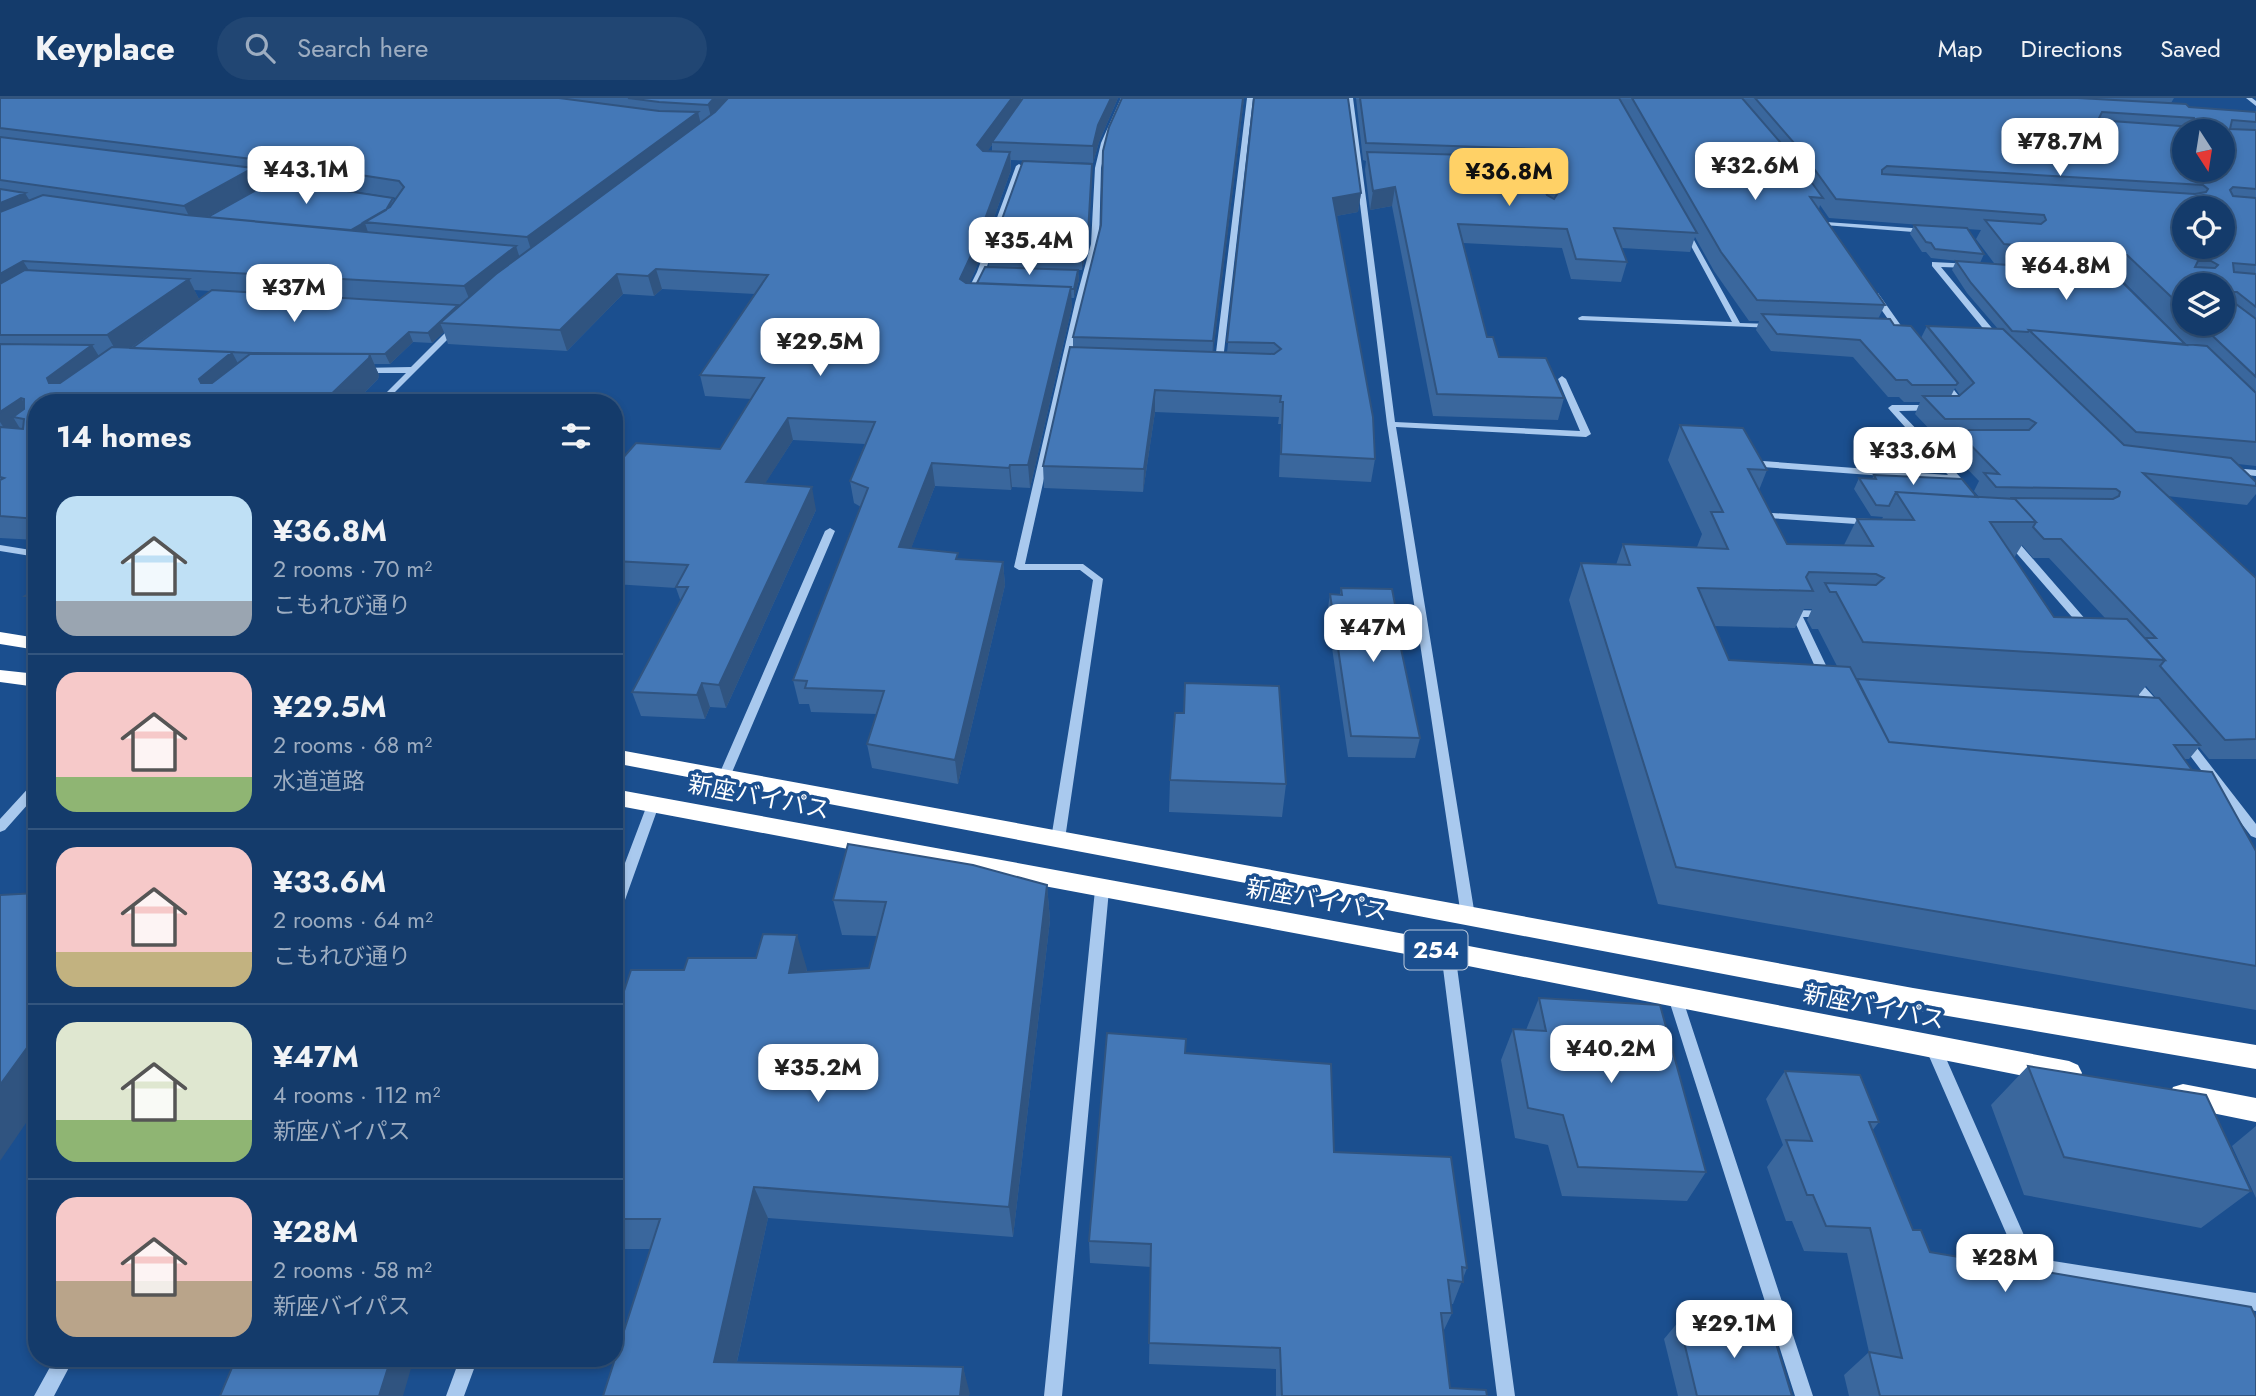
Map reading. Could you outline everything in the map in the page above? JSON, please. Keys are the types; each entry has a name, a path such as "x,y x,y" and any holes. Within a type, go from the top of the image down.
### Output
{"highway":[{"path":"0,638 28,643"},
{"path":"0,676 28,680"},
{"name":"新座バイパス","path":"623,758 1913,999 2256,1057"},
{"name":"新座バイパス","path":"623,799 1102,890 1448,952 2094,1079"},
{"path":"2162,1092 2256,1110"}],"street":[{"path":"1058,839 1098,579 1083,567 1019,567 1065,362 1095,244 1098,168 1104,143 1124,98"},
{"path":"1218,369 1250,98"},
{"path":"1350,98 1391,424 1468,916"},
{"path":"2249,98 2256,104"},
{"path":"1359,165 1372,165"},
{"path":"1007,166 1032,167"},
{"path":"982,298 968,298 981,272 1019,166"},
{"path":"1085,168 1098,168"},
{"path":"240,179 290,186"},
{"path":"266,190 277,184"},
{"path":"1819,214 1833,235"},
{"path":"1678,217 1737,325"},
{"path":"1826,224 1940,232"},
{"path":"1976,267 1935,264 2002,345"},
{"path":"981,272 994,272"},
{"path":"1073,275 1086,275"},
{"path":"1871,289 1910,342"},
{"path":"1065,302 1079,303"},
{"path":"388,394 467,318"},
{"path":"1582,318 1778,327"},
{"path":"1888,332 1902,332"},
{"path":"1065,362 1079,363"},
{"path":"1204,369 1231,370"},
{"path":"355,370 411,370"},
{"path":"1934,371 1958,400 1950,408 1892,408 1977,502"},
{"path":"1391,424 1586,434 1562,379"},
{"path":"1922,442 1977,442"},
{"path":"1745,463 1956,478"},
{"path":"2245,484 2222,470 2256,473"},
{"path":"1749,514 1882,522"},
{"path":"2001,529 2100,643"},
{"path":"724,777 830,531"},
{"path":"0,548 28,553"},
{"path":"1836,698 1836,685 1796,613 1845,615"},
{"path":"2127,674 2158,709 2140,704"},
{"path":"2177,732 2256,833"},
{"path":"0,827 28,796"},
{"path":"623,887 653,805"},
{"path":"2225,807 2239,808"},
{"path":"1053,1396 1102,890"},
{"path":"1448,952 1506,1396"},
{"path":"1675,997 1804,1396"},
{"path":"1933,1046 2029,1266 2256,1302"},
{"path":"43,1396 60,1367"},
{"path":"455,1396 465,1367"}],"building":[{"path":"0,98 559,98 659,111 698,112 527,237 364,222 390,207 404,187 399,181 269,161 0,128"},
{"path":"628,98 714,98 708,105"},
{"path":"728,98 1012,98 977,145 983,151 1010,152 960,279 966,283 1071,287 1028,465 1010,465 1009,468 932,463 899,547 958,553 956,559 1003,562 955,760 867,744 884,691 805,688 807,681 793,680 868,488 850,481 875,422 788,418 746,482 812,487 719,685 702,683 697,695 632,692 688,587 676,587 688,565 623,561 623,458 636,443 720,449 764,378 700,375 768,275 656,269 648,276 617,274 560,330 440,323 496,274 715,112"},
{"path":"1023,98 1111,98 1098,125 1093,146 992,142"},
{"path":"1122,98 1243,98 1213,341 1073,337 1101,225 1103,151 1109,127"},
{"path":"1254,98 1348,98 1361,193 1333,198 1373,417 1375,459 1281,454 1281,396 1155,390 1144,469 1043,466 1070,347 1274,354 1281,349 1274,343 1227,342"},
{"path":"1360,98 1619,98 1697,233 1614,228 1627,262 1576,259 1567,229 1458,224 1487,337 1493,337 1499,357 1546,358 1564,398 1437,394 1395,187 1373,191 1367,152 1532,157 1547,195 1554,199 1558,193 1538,149 1366,143"},
{"path":"1632,98 1742,98 1793,157 1823,198 1810,197 1885,305 1757,300 1721,252"},
{"path":"1755,98 2078,98 2186,104 2189,107 2256,112 2256,122 2102,112 2098,120 2172,125 2172,182 2235,182 2235,129 2256,130 2256,189 2233,187 2230,190 2233,196 2172,196 2172,259 2235,259 2235,196 2256,198 2256,265 2233,263 2234,272 2256,274 2256,307 2235,292 2235,273 2172,273 2172,298 2127,255 2004,244 1985,220 2041,224 2046,220 2044,215 1836,199 1802,152","holes":["1887,166 2203,185 2208,189 2195,194 1882,174 1882,170","2198,261 2211,261 2218,265 2215,268 2195,267"]},
{"path":"0,137 253,168 184,206 0,180"},
{"path":"1023,161 1092,164 1088,234 1082,261 988,258"},
{"path":"274,180 393,198 386,210 351,230 208,217"},
{"path":"0,189 25,193 0,203"},
{"path":"43,195 186,215 516,246 464,286 23,261 0,274 0,212"},
{"path":"1914,225 1967,228 1984,254 1935,249 1931,243 1926,242"},
{"path":"1956,261 2113,273 2172,331 2172,336 2177,336 2186,345 2029,330 2012,331"},
{"path":"985,267 1078,270 1074,289 1071,289 977,283"},
{"path":"25,270 189,279 107,335 0,335 0,284"},
{"path":"212,290 458,305 428,333 409,332 385,354 253,353 132,348"},
{"path":"2235,303 2256,319 2256,377 2213,336 2235,336"},
{"path":"1762,314 1890,319 1894,325 1911,326 1958,383 1912,385 1907,380 1896,380 1860,340 1777,334"},
{"path":"1927,326 2003,329 2124,445 2231,458 2256,482 2256,486 2143,473 2256,578 2256,739 2225,740 2160,666 2165,660 2145,638 2156,638 2061,539 2044,539 2033,527 2036,522 2015,499 2010,498 2113,499 2119,496 2120,492 2116,489 1996,487 1984,473 1999,474 1956,430 2029,430 2036,423 2029,419 1945,419 1923,396 1959,396 1974,383"},
{"path":"2029,330 2207,346 2256,393 2256,442 2136,432"},
{"path":"0,344 92,345 47,378 49,383 60,383 112,347 232,352 199,379 201,383 212,383 250,354 370,354 331,394 28,394 28,518 0,516 0,480 4,478 0,477 0,427 23,429 24,419 13,417 24,409 24,399 21,398 0,412"},
{"path":"1680,425 1743,428 1767,470 1748,469 1787,544 1873,546 1857,519 1914,520 1896,492 2015,499 2036,522 1990,522 2054,617 2127,619 2165,660 1863,642 1836,592 1830,592 1825,583 1876,585 1884,578 1876,574 1809,572 1806,577 1813,591 1698,588 1729,660 1850,667 1889,742 2212,772 2256,851 2256,966 1676,867 1581,563 1630,565 1623,544 1728,549 1711,512 1723,512"},
{"path":"1874,475 1962,479 1977,497 1896,492 1889,506 1876,505 1859,478 1876,479"},
{"path":"1341,588 1392,589 1399,625 1396,625 1420,738 1351,736 1330,594 1342,595"},
{"path":"1857,679 2159,698 2200,745 2174,745 2192,770 1889,742"},
{"path":"1185,683 1279,686 1286,784 1170,780 1175,713 1184,713"},
{"path":"848,844 973,865 1047,885 1009,1207 754,1187 714,1362 963,1367 960,1396 603,1396 612,1367 623,1367 623,1334 660,1219 623,1219 623,994 631,970 684,970 688,958 756,958 763,934 797,935 789,973 869,968 886,902 833,900"},
{"path":"28,893 28,1046 0,1085 0,895"},
{"path":"1539,998 1660,1005 1706,1172 1578,1167 1563,1115 1528,1108 1513,1029 1546,1031"},
{"path":"1107,1033 1186,1039 1185,1053 1331,1064 1334,1152 1451,1157 1467,1268 1462,1267 1463,1282 1448,1280 1452,1313 1441,1313 1450,1388 1486,1390 1487,1396 1282,1396 1280,1348 1149,1343 1151,1244 1089,1241"},
{"path":"2028,1066 2206,1095 2251,1191 2064,1157"},
{"path":"1785,1071 1860,1075 1879,1122 1869,1122 1913,1230 1921,1230 1930,1252 2251,1307 2256,1318 2256,1396 1880,1396 1869,1352 1902,1358 1870,1228 1826,1226 1813,1195 1807,1195 1786,1140 1812,1141"},
{"path":"1679,1321 1771,1327 1792,1396 1697,1396"},
{"path":"232,1367 388,1367 379,1396 220,1396"}]}
